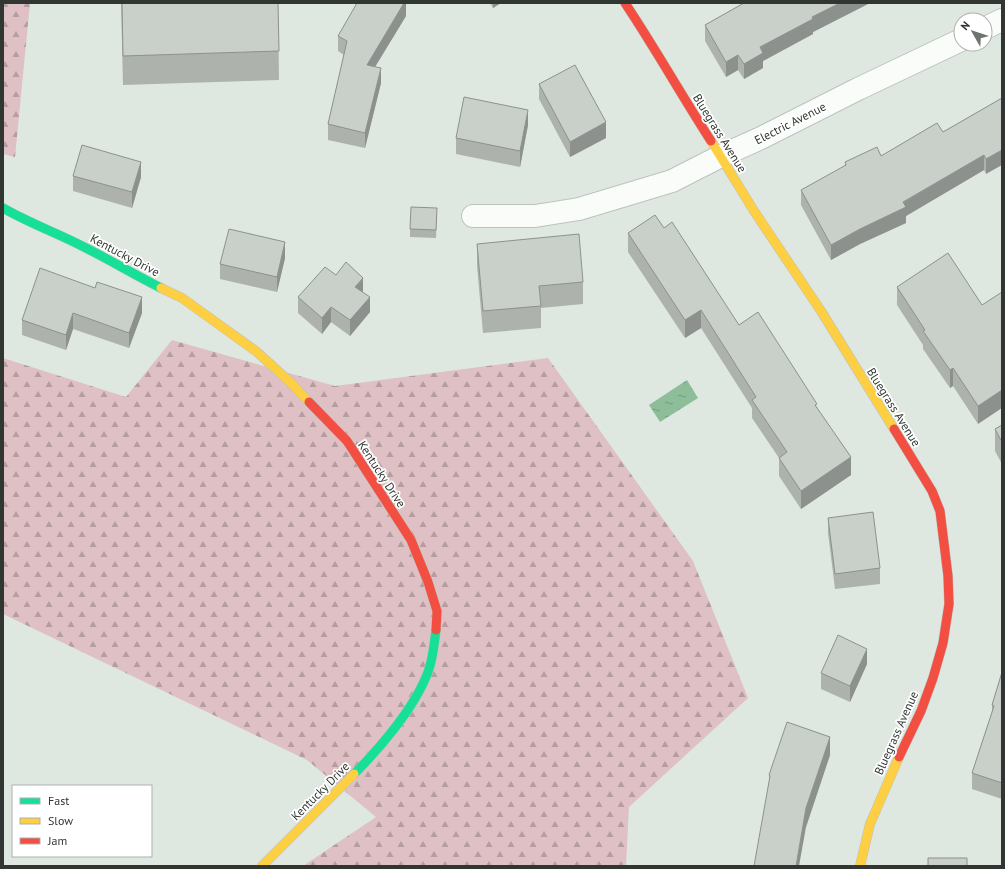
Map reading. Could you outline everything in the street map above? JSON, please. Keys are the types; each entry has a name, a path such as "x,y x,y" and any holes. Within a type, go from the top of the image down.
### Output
{"street":[{"name":"Bluegrass Avenue","path":"625,3 647,36 754,211 821,311 898,434 932,491 940,511 948,576 949,604 943,643 933,678 921,711 903,747 870,824 860,866"},
{"name":"Electric Avenue","path":"473,216 535,216 579,209 672,181 953,44"},
{"name":"Kentucky Drive","path":"3,208 24,220 41,226 84,247 127,271 182,298 257,352 292,383 346,441 411,540 437,611 438,623 432,658 419,693 392,732 361,767 262,866"}],"green space":[{"path":"3,3 30,3 15,157 3,154"},
{"path":"172,340 335,386 548,358 693,561 748,698 629,807 626,866 303,866 376,817 307,760 3,614 3,358 126,397"}],"water":[{"path":"687,380 698,398 660,422 649,405"}],"building":[{"path":"122,3 278,3 279,51 123,56"},
{"path":"357,3 404,3 367,65 381,68 365,133 328,124 347,41 338,36"},
{"path":"744,3 840,3 812,17 813,19 760,47 763,53 744,64 738,55 726,62 705,25"},
{"path":"575,65 606,122 570,142 539,84"},
{"path":"464,97 528,110 520,151 456,138"},
{"path":"1002,98 1002,150 986,159 984,155 903,202 906,207 831,245 801,190 846,165 845,162 877,147 881,156 937,123 943,132"},
{"path":"82,145 141,162 132,192 73,176"},
{"path":"411,207 437,208 436,230 410,229"},
{"path":"655,215 664,228 672,222 739,325 758,312 817,404 815,405 851,457 801,491 779,458 787,452 752,400 756,397 701,310 685,320 628,233"},
{"path":"229,229 285,242 277,277 220,264"},
{"path":"579,234 583,282 539,286 541,306 483,311 477,244"},
{"path":"948,253 982,305 1002,292 1002,390 978,406 953,368 950,370 923,331 925,330 897,287"},
{"path":"346,262 363,278 355,287 370,297 350,320 331,307 322,318 298,297 325,267 336,275"},
{"path":"40,268 95,288 97,282 142,297 129,333 73,313 66,335 22,320"},
{"path":"1002,425 1002,442 995,429"},
{"path":"873,512 880,568 835,574 828,518"},
{"path":"838,635 867,649 850,686 821,673"},
{"path":"1002,672 1002,783 972,773 994,706 992,705"},
{"path":"787,722 830,737 806,808 796,866 754,866 769,775"},
{"path":"928,858 967,858 967,866 928,866"}],"traffic: fast":[{"path":"3,208 84,247 161,288"},
{"path":"354,774 386,739 415,699 430,667 436,630"}],"traffic: slow":[{"path":"711,141 754,211 821,311 894,429"},
{"path":"161,288 182,298 257,352 291,383 309,402"},
{"path":"860,866 870,824 899,757"},
{"path":"262,866 354,774"}],"traffic: jam":[{"path":"625,3 711,141"},
{"path":"309,402 347,441 411,540 428,582 437,611 436,630"},
{"path":"894,429 932,491 940,511 948,576 949,604 943,643 933,678 921,711 899,757"}]}
